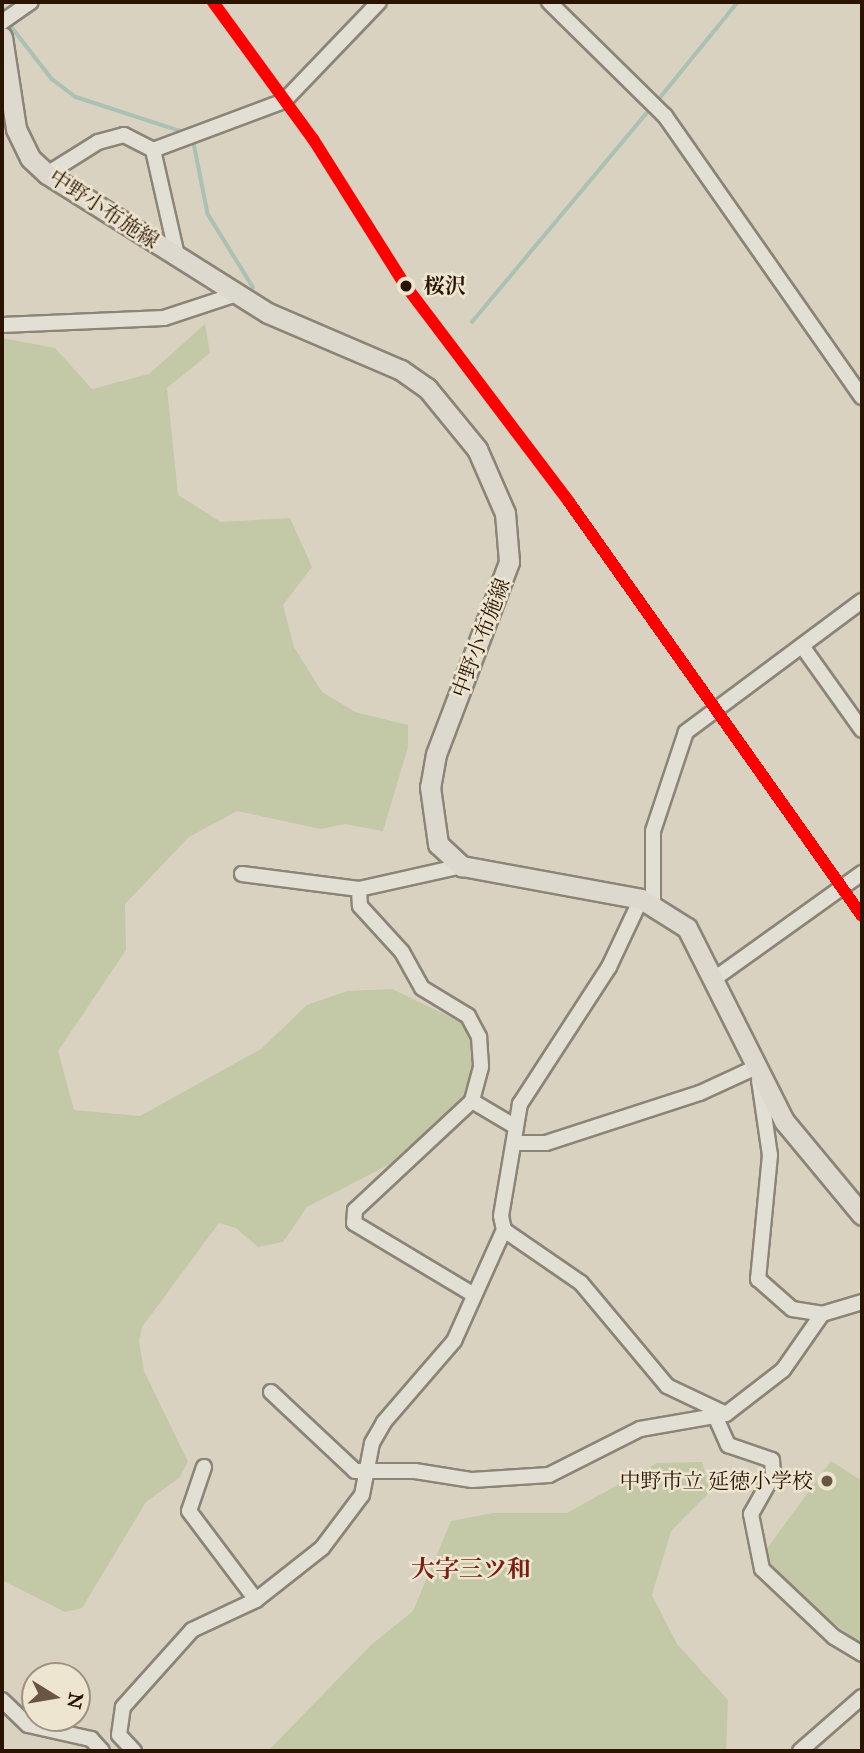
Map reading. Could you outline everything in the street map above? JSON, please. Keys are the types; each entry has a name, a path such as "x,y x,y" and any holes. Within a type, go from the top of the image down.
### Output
{"main road":[{"name":"中野小布施線","path":"2,37 5,87 16,129 30,158 47,174 237,294 428,388 491,476 511,538 509,562 430,786 438,844 461,866"},
{"path":"461,866 647,901 687,928 714,979 757,1073 804,1149 862,1214"}],"street":[{"path":"2,22 31,2"},
{"path":"47,174 98,142 124,135 152,150 284,101 379,2"},
{"path":"549,2 665,116 862,397"},
{"path":"152,150 177,256"},
{"path":"2,325 164,318 237,294"},
{"path":"134,1751 119,1735 123,1707 192,1630 256,1601 331,1537 362,1495 372,1443 384,1422 454,1340 504,1230 501,1216 520,1104 609,967 647,901 653,831 686,732 862,601"},
{"path":"802,646 862,730"},
{"path":"242,874 359,889 461,866"},
{"path":"714,979 862,873"},
{"path":"359,889 360,906 402,952 422,988 468,1016 479,1037 481,1067 472,1101 355,1210 354,1223 474,1295"},
{"path":"472,1101 516,1135 546,1143 757,1073 770,1155 758,1279 792,1310 822,1314 862,1302"},
{"path":"504,1230 581,1283 667,1386 721,1416 728,1445 772,1460 773,1475 751,1514 762,1569 834,1636 862,1654"},
{"path":"271,1392 355,1471 368,1474 415,1471 472,1480 549,1475 640,1430 721,1416 783,1370 822,1314"},
{"path":"204,1467 189,1511 256,1601"},
{"path":"800,1751 862,1697"},
{"path":"2,1700 28,1725 91,1739 102,1751"}],"green space":[{"path":"205,324 210,353 167,388 178,495 221,522 290,518 312,567 283,605 294,647 322,692 355,712 408,725 408,747 383,831 345,824 321,829 237,811 189,837 125,904 126,950 58,1051 74,1110 140,1116 261,1049 307,1005 347,991 392,989 461,1022 472,1044 473,1067 464,1099 415,1151 307,1207 283,1242 258,1247 236,1228 219,1223 142,1327 139,1341 144,1371 188,1462 179,1478 146,1502 82,1608 65,1612 2,1580 2,338 55,348 92,389 149,374"},
{"path":"831,1461 862,1481 862,1646 792,1589 763,1554"},
{"path":"702,1462 710,1492 671,1531 652,1595 677,1644 728,1700 726,1751 268,1751 371,1645 413,1611 451,1521 493,1513 567,1513 657,1463"}],"waterway":[{"path":"658,100 738,2"},
{"path":"11,26 52,79 76,97 187,133"},
{"path":"472,322 646,114"},
{"path":"193,138 208,214 253,287"}],"transit line":[{"name":"N","path":"213,2 313,139 405,285 569,502 862,916"}],"place":[{"name":"桜沢","path":"406,286"},
{"name":"中野市立 延徳小学校","path":"827,1481"}],"district":[{"name":"大字三ツ和","path":"471,1570"}]}
